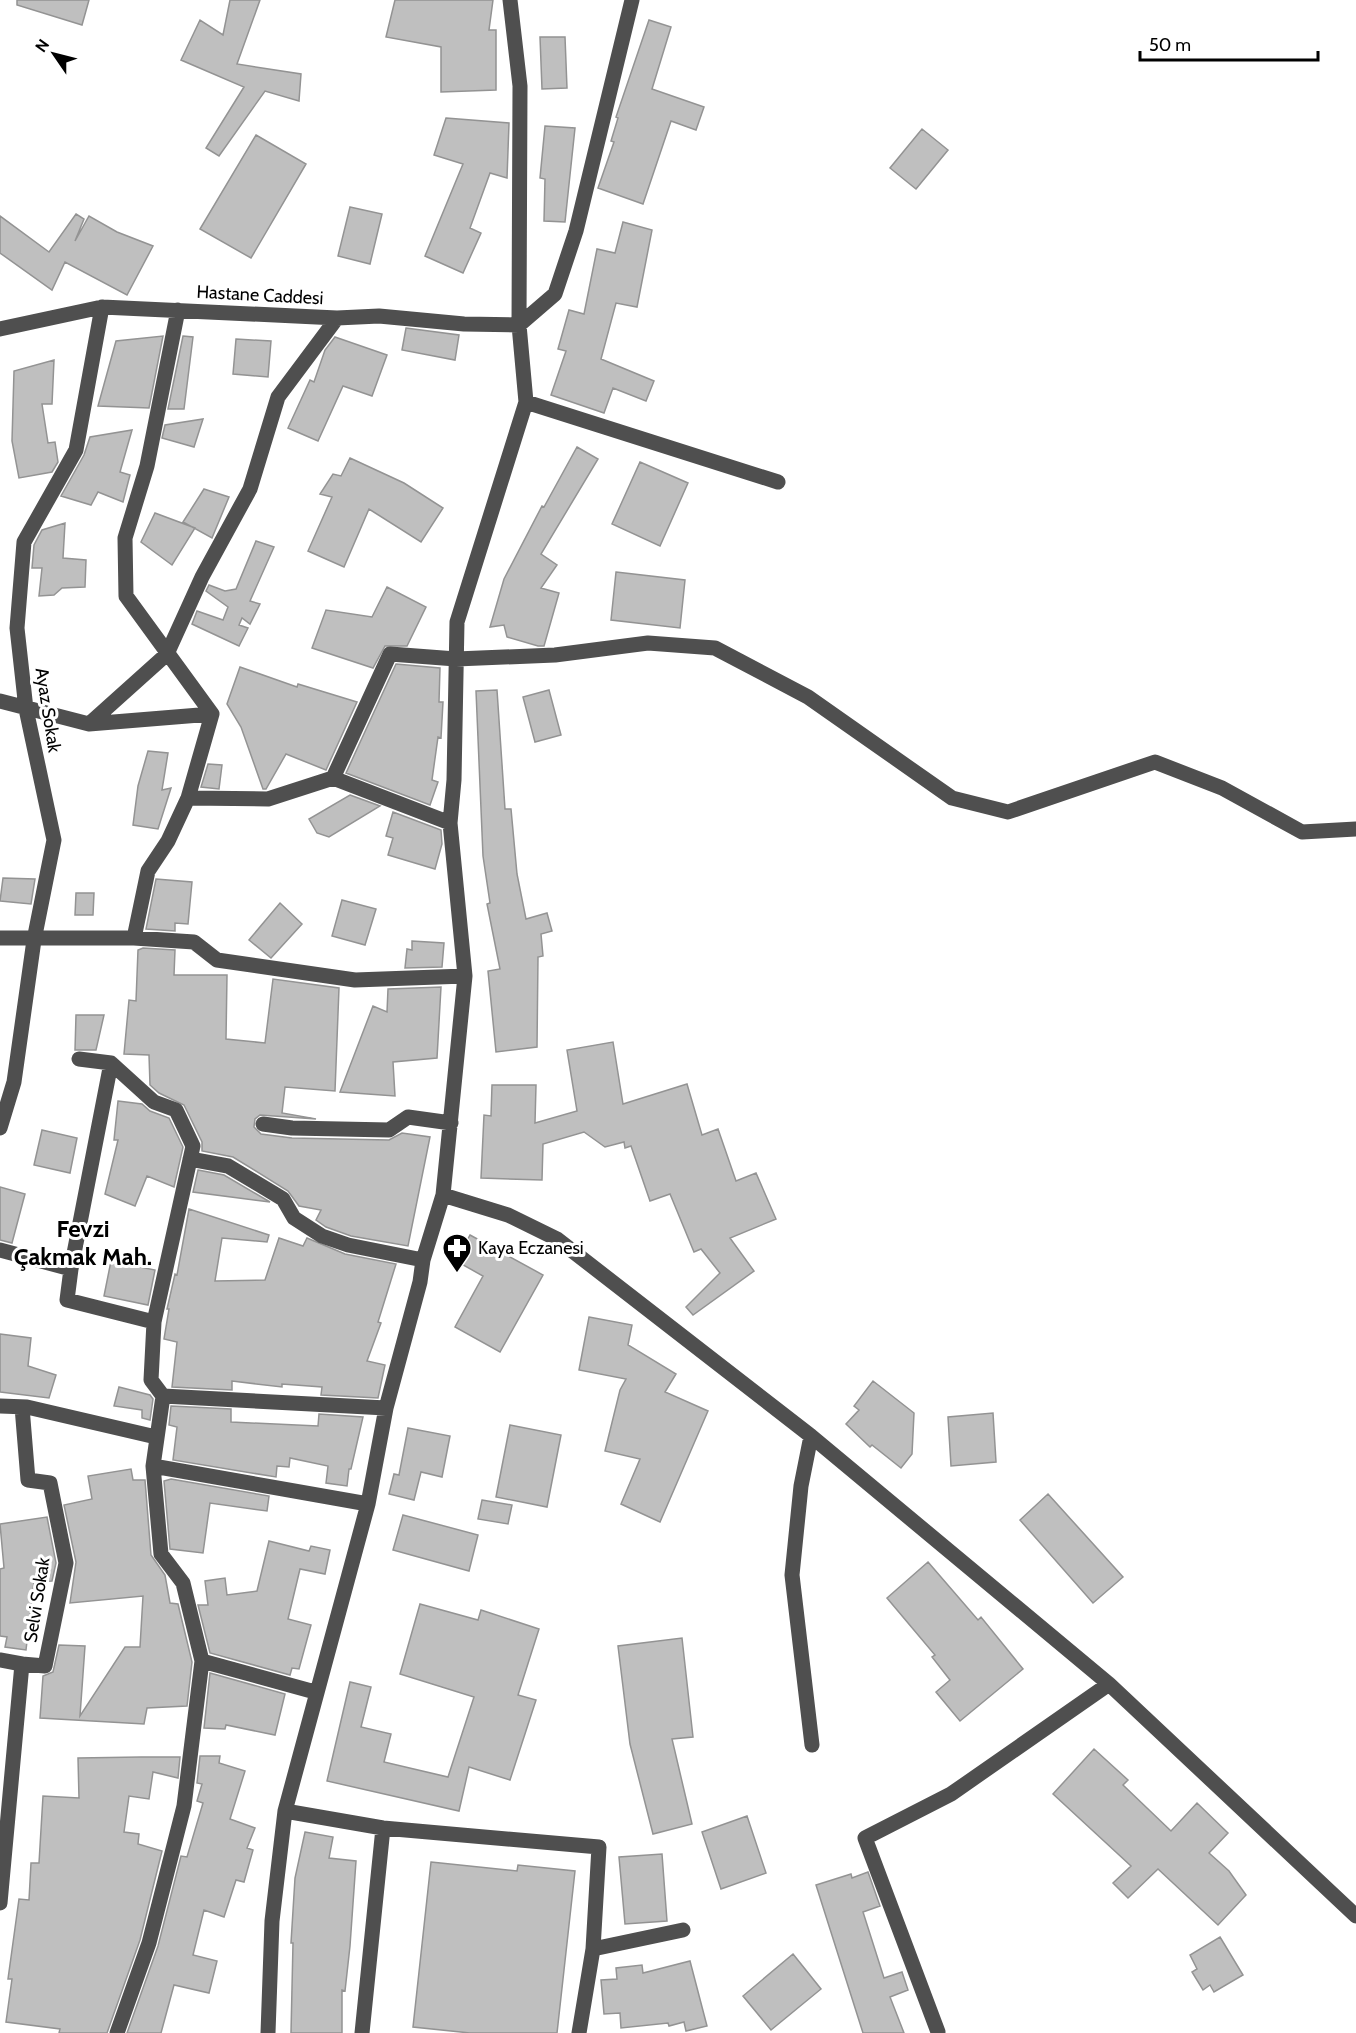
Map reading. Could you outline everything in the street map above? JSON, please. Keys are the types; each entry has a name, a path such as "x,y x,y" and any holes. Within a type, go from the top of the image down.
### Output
{"street":[{"path":"268,2033 272,1921 285,1811 315,1692 368,1504 386,1408 420,1282 423,1260 442,1195 451,1123 465,976 450,823 454,780 457,622 526,402 519,325 520,86 510,0"},
{"path":"519,325 555,294 576,231 632,0"},
{"name":"Hastane Caddesi","path":"0,329 102,307 337,318 380,316 464,324 519,325"},
{"name":"Ayaz Sokak","path":"0,1128 14,1082 34,940 54,840 26,709 17,628 24,542 76,450 102,307"},
{"path":"177,310 147,466 125,538 126,596 212,714"},
{"path":"89,724 167,654 202,578 250,489 278,397 337,318"},
{"path":"526,402 778,482"},
{"path":"333,778 390,654 456,660 555,655 648,643 715,648 808,697 952,798 1008,812 1155,762 1222,788 1302,832 1356,829"},
{"path":"0,701 89,724 212,714"},
{"path":"134,938 148,871 168,841 188,798 212,714"},
{"path":"188,798 268,799 333,778 450,823"},
{"path":"0,938 34,940 134,938 194,942 217,960 355,980 465,976"},
{"path":"79,1059 111,1063 154,1102 176,1110 193,1146 154,1322 151,1380 163,1396 153,1466 161,1554 183,1583 202,1661 184,1806 149,1943 117,2033"},
{"path":"111,1063 71,1269 68,1300 154,1322"},
{"path":"263,1124 292,1128 389,1130 408,1117 451,1123"},
{"path":"190,1159 228,1166 283,1199 294,1218 322,1236 348,1245 423,1260"},
{"path":"442,1195 508,1215 557,1239 811,1436 1109,1684 1356,1916"},
{"path":"0,1250 71,1269"},
{"path":"163,1396 386,1408"},
{"path":"0,1406 22,1407 156,1437"},
{"name":"Selvi Sokak","path":"0,1903 22,1664 45,1666 66,1563 50,1483 28,1480 22,1407"},
{"path":"811,1436 801,1486 792,1575 812,1745"},
{"path":"153,1466 368,1504"},
{"path":"0,1660 22,1664"},
{"path":"202,1661 315,1692"},
{"path":"938,2032 865,1839 951,1794 1109,1684"},
{"path":"285,1811 383,1828 598,1847 593,1949 579,2033"},
{"path":"362,2033 383,1828"},
{"path":"593,1949 683,1930"}],"building":[{"path":"17,0 89,0 82,25 17,5"},
{"path":"230,0 260,0 237,64 301,74 299,101 265,91 219,156 206,148 244,87 181,60 200,20 223,35"},
{"path":"395,0 493,0 489,30 496,30 496,90 441,92 441,47 386,37"},
{"path":"649,20 671,27 652,89 704,107 696,130 671,121 643,204 598,188 614,142 611,141 618,118 616,117"},
{"path":"540,37 565,37 567,88 542,89"},
{"path":"446,118 509,123 507,178 490,173 470,228 481,233 463,273 425,256 463,164 434,155"},
{"path":"545,126 575,128 565,222 544,221 545,179 540,178"},
{"path":"922,129 948,150 916,189 890,168"},
{"path":"256,135 306,164 251,258 200,229"},
{"path":"350,207 382,214 370,264 338,256"},
{"path":"76,214 84,219 75,241 89,216 117,232 153,246 127,295 65,262 52,290 0,253 0,216 49,252"},
{"path":"623,222 652,230 637,307 616,303 601,359 654,381 646,401 613,388 604,413 551,395 566,351 558,349 569,310 584,314 597,249 615,253"},
{"path":"406,328 459,335 455,360 402,350"},
{"path":"163,336 149,408 98,406 116,341"},
{"path":"183,336 193,337 184,409 168,409"},
{"path":"335,337 387,355 372,396 343,386 318,441 288,428 310,380 314,382 325,350"},
{"path":"236,339 271,341 268,377 233,374"},
{"path":"54,360 52,404 42,404 48,443 55,442 58,462 52,472 19,478 12,441 14,371"},
{"path":"203,419 194,447 162,438 165,425"},
{"path":"132,430 120,472 130,475 123,502 98,492 91,505 61,496 84,455 90,437"},
{"path":"577,447 598,459 541,554 557,565 541,588 559,593 544,646 538,646 507,637 504,625 490,627 504,579 542,506 544,507"},
{"path":"350,458 404,483 443,508 421,542 369,509 344,567 308,551 332,497 320,494 333,474 341,476"},
{"path":"640,462 688,483 660,546 612,524"},
{"path":"204,489 229,497 212,538 183,522"},
{"path":"155,513 195,528 172,565 141,542"},
{"path":"65,523 63,558 86,560 85,587 62,588 54,595 39,596 42,568 32,568 34,545 42,530"},
{"path":"256,541 274,547 250,601 260,604 250,624 242,618 239,625 248,628 239,646 192,624 197,611 223,620 228,607 206,591 209,585 225,591 236,589"},
{"path":"616,572 685,580 680,628 611,620"},
{"path":"387,587 426,607 407,646 385,646 373,668 312,648 326,610 372,617"},
{"path":"396,664 440,668 439,702 443,702 441,738 438,737 432,780 438,782 430,805 346,773"},
{"path":"240,667 297,687 298,684 357,702 326,770 286,754 266,789 263,789 241,727 227,704"},
{"path":"497,690 505,809 511,809 517,874 526,919 547,913 552,931 541,934 543,956 538,957 537,1047 496,1052 488,971 500,969 487,904 490,903 483,856 476,691"},
{"path":"549,690 561,735 535,742 523,697"},
{"path":"148,751 168,753 162,790 171,788 158,829 133,825 138,786"},
{"path":"208,764 222,765 219,789 201,787"},
{"path":"350,795 380,806 329,837 317,833 309,819"},
{"path":"393,812 441,830 442,844 435,869 388,855 393,838 386,836"},
{"path":"3,878 35,879 31,904 0,901"},
{"path":"156,879 192,882 188,924 175,923 175,931 146,929"},
{"path":"76,893 94,893 93,915 75,915"},
{"path":"342,900 376,909 365,945 332,936"},
{"path":"280,903 302,924 271,958 249,940"},
{"path":"412,941 444,943 442,967 405,968 407,949 412,950"},
{"path":"143,948 175,950 174,975 227,975 226,1039 265,1043 273,979 339,988 335,1091 285,1087 282,1113 316,1119 260,1115 255,1119 254,1127 261,1134 292,1138 389,1140 402,1133 430,1137 408,1246 351,1236 326,1227 316,1220 321,1210 299,1206 288,1191 233,1157 202,1151 202,1142 184,1105 159,1093 150,1085 149,1055 124,1054 129,1000 136,1001 138,950"},
{"path":"441,987 437,1058 393,1062 395,1096 340,1092 373,1006 387,1012 388,989"},
{"path":"76,1015 104,1015 96,1050 75,1050"},
{"path":"613,1042 623,1104 687,1084 702,1135 718,1129 736,1181 756,1173 776,1219 730,1238 754,1271 693,1315 686,1307 720,1273 701,1249 694,1252 670,1194 650,1201 631,1146 625,1148 624,1142 605,1147 584,1132 543,1144 542,1180 481,1178 484,1115 491,1116 492,1085 536,1085 535,1123 577,1111 567,1050"},
{"path":"118,1101 142,1104 150,1111 169,1118 183,1147 174,1187 147,1176 135,1206 105,1194 118,1140 114,1140"},
{"path":"42,1130 77,1138 70,1173 34,1165"},
{"path":"198,1170 224,1175 270,1202 193,1192"},
{"path":"0,1187 25,1194 12,1243 0,1240"},
{"path":"189,1209 269,1235 267,1242 222,1238 215,1281 265,1280 279,1238 303,1246 307,1238 345,1254 396,1264 378,1322 381,1323 367,1361 385,1365 378,1398 321,1395 322,1387 282,1384 282,1387 232,1381 232,1390 172,1387 177,1342 164,1339 169,1309 167,1309 175,1274 177,1275"},
{"path":"470,1235 543,1275 500,1352 455,1327 483,1276 456,1261"},
{"path":"111,1261 155,1270 148,1305 104,1296"},
{"path":"589,1317 632,1325 628,1345 676,1374 665,1392 708,1411 660,1522 621,1504 640,1459 605,1451 620,1390 626,1379 579,1370"},
{"path":"0,1334 31,1338 28,1366 56,1375 49,1398 0,1392"},
{"path":"873,1381 914,1413 912,1454 901,1468 872,1445 870,1447 846,1424 859,1410 854,1406"},
{"path":"119,1387 150,1395 153,1399 150,1420 142,1418 142,1410 114,1406"},
{"path":"171,1406 231,1409 231,1422 318,1426 319,1414 363,1417 351,1469 349,1469 347,1486 326,1483 328,1466 290,1458 289,1467 277,1466 276,1477 173,1460 177,1427 169,1425"},
{"path":"993,1413 996,1462 951,1466 948,1417"},
{"path":"510,1425 561,1435 547,1507 496,1497"},
{"path":"408,1428 450,1436 442,1477 421,1472 414,1500 389,1494 394,1474 399,1475"},
{"path":"131,1469 133,1480 145,1480 151,1555 165,1575 170,1603 178,1604 192,1662 187,1706 147,1708 144,1724 40,1718 43,1676 53,1672 59,1645 85,1646 80,1716 125,1647 140,1647 143,1596 70,1603 76,1562 64,1505 92,1499 88,1476"},
{"path":"171,1479 269,1496 267,1511 210,1503 203,1553 170,1549 164,1481"},
{"path":"1048,1494 1123,1577 1093,1603 1020,1520"},
{"path":"482,1500 512,1505 508,1524 478,1519"},
{"path":"403,1515 478,1535 469,1571 393,1550"},
{"path":"47,1517 56,1563 52,1581 34,1582 26,1650 5,1647 7,1637 0,1636 0,1569 4,1568 0,1524"},
{"path":"269,1541 309,1551 311,1546 330,1550 325,1574 300,1569 288,1619 311,1625 299,1669 292,1668 290,1675 210,1653 198,1605 208,1605 205,1581 225,1578 227,1595 257,1591"},
{"path":"928,1562 978,1620 981,1617 1023,1669 960,1721 936,1692 950,1680 932,1657 935,1655 887,1598"},
{"path":"420,1604 478,1620 481,1610 539,1629 518,1695 536,1700 510,1780 469,1767 459,1811 327,1781 350,1682 371,1687 361,1727 391,1734 384,1762 448,1777 474,1697 400,1674"},
{"path":"682,1638 693,1737 672,1739 692,1824 653,1834 630,1744 618,1646"},
{"path":"210,1673 285,1694 275,1735 226,1725 225,1729 204,1728"},
{"path":"1094,1749 1128,1780 1123,1785 1171,1831 1197,1803 1228,1833 1209,1853 1229,1871 1246,1895 1218,1925 1158,1869 1128,1898 1113,1883 1131,1866 1053,1794"},
{"path":"200,1756 220,1756 219,1763 245,1771 230,1819 255,1828 247,1848 253,1850 244,1882 236,1880 224,1917 204,1910 193,1955 217,1961 209,1993 174,1985 161,2033 127,2033 158,1946 181,1856 187,1857 203,1803 197,1801 202,1784 197,1783"},
{"path":"180,1757 178,1778 153,1772 149,1799 129,1796 124,1832 139,1834 138,1844 162,1851 140,1940 107,2033 59,2033 60,2029 6,2022 12,1979 8,1979 19,1899 29,1900 31,1863 39,1863 43,1796 79,1798 78,1758"},
{"path":"747,1816 766,1873 721,1889 702,1832"},
{"path":"305,1832 333,1837 329,1858 356,1861 350,1946 345,1991 342,1990 342,2033 291,2033 293,1943 291,1943 295,1878"},
{"path":"662,1854 667,1921 625,1924 619,1857"},
{"path":"431,1862 517,1871 518,1865 575,1871 557,2033 470,2033 413,2027"},
{"path":"868,1872 880,1906 863,1912 884,1978 902,1972 908,1990 890,1997 904,2033 863,2033 816,1885 851,1874 852,1878"},
{"path":"1220,1937 1243,1975 1214,1992 1210,1985 1203,1990 1192,1972 1197,1969 1190,1955"},
{"path":"793,1954 821,1989 771,2030 743,1996"},
{"path":"690,1961 707,2026 686,2031 684,2022 669,2026 668,2023 621,2028 620,2013 604,2014 601,1980 617,1979 616,1968 642,1965 643,1973"}],"place":[{"name":"Kaya Eczanesi","path":"457,1274"}],"district":[{"name":"Fevzi Çakmak Mah.","path":"83,1243"}]}
